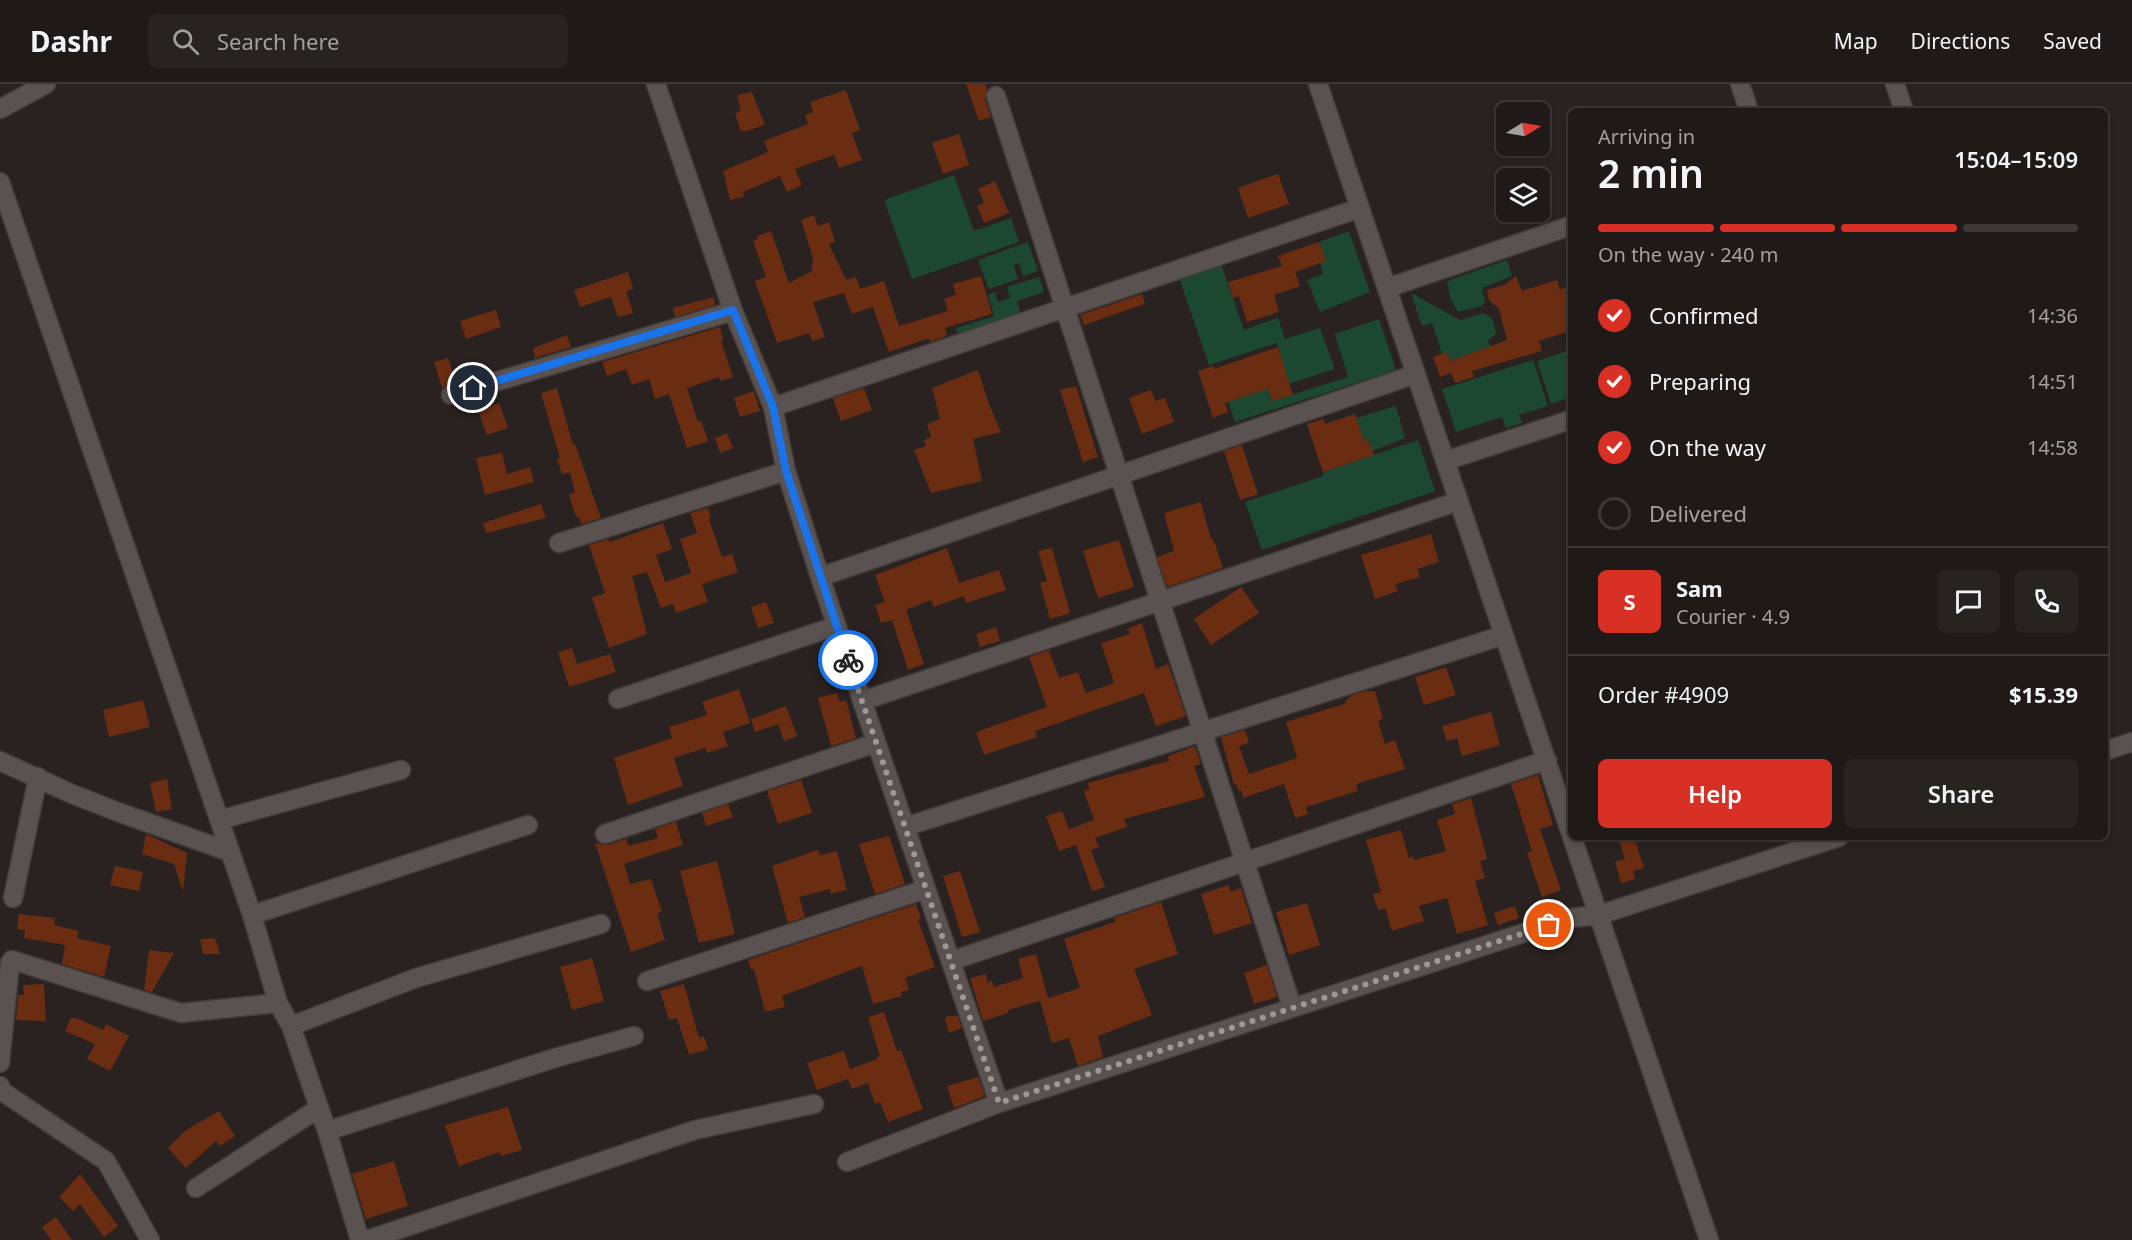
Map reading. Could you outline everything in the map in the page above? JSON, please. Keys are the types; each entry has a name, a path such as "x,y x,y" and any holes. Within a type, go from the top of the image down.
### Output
{"street":[{"path":"0,109 46,84"},
{"path":"656,84 733,310 773,407 786,471 820,578 999,1103"},
{"path":"1318,84 1568,825"},
{"path":"1740,84 1748,108"},
{"path":"1895,84 1903,108"},
{"path":"996,96 1292,1007"},
{"path":"0,182 252,915 278,1003 291,1026 327,1131 360,1240"},
{"path":"773,407 1360,208"},
{"path":"1387,288 1568,227"},
{"path":"451,394 733,310"},
{"path":"820,578 1416,374"},
{"path":"1445,461 1568,421"},
{"path":"559,543 786,471"},
{"path":"862,701 1459,501"},
{"path":"618,699 836,626"},
{"path":"905,827 1504,636"},
{"path":"2108,750 2132,742"},
{"path":"605,834 876,743"},
{"path":"951,961 1546,760"},
{"path":"0,761 109,808 230,852"},
{"path":"219,820 401,770"},
{"path":"13,898 38,777"},
{"path":"252,915 528,825"},
{"path":"1573,840 1709,1240"},
{"path":"847,1162 999,1103 1570,918 1599,915 1830,840"},
{"path":"647,981 926,889"},
{"path":"291,1026 416,978 601,924"},
{"path":"0,1063 12,960 181,1013 278,1003"},
{"path":"327,1131 555,1058 634,1036"},
{"path":"0,1086 3,1092 106,1161 150,1240"},
{"path":"367,1240 695,1130 814,1104"},
{"path":"196,1188 319,1108"}],"green space":[{"path":"954,175 974,231 1011,218 1019,242 912,279 884,200"},
{"path":"1349,231 1370,292 1320,312 1307,280 1323,274 1320,263 1325,261 1319,242"},
{"path":"1028,242 1038,271 1023,276 1019,263 1014,265 1018,279 989,289 978,260"},
{"path":"1507,260 1512,276 1482,288 1485,301 1482,306 1458,312 1451,300 1447,281"},
{"path":"1221,264 1244,330 1278,318 1285,339 1320,328 1335,369 1282,386 1275,363 1282,361 1277,343 1209,365 1179,278"},
{"path":"1039,277 1044,292 1017,301 1022,318 959,337 956,328 994,316 988,295 995,292 998,302 1010,298 1007,287"},
{"path":"1411,293 1460,320 1484,313 1493,321 1496,330 1496,334 1488,341 1491,346 1450,361 1447,352 1442,354 1432,323 1422,326"},
{"path":"1379,319 1396,370 1235,422 1221,381 1229,379 1237,399 1267,387 1272,401 1348,377 1335,334"},
{"path":"1568,351 1568,398 1551,404 1537,361"},
{"path":"1533,360 1548,406 1519,415 1522,423 1506,428 1502,417 1456,432 1442,389"},
{"path":"1396,406 1405,438 1372,451 1369,440 1364,441 1356,418"},
{"path":"1418,440 1435,491 1262,550 1245,502 1323,476 1323,472"}],"building":[{"path":"966,84 985,84 987,89 985,99 991,117 979,121"},
{"path":"846,90 860,130 852,133 862,160 839,168 834,155 795,169 802,185 787,192 780,176 743,192 744,197 730,200 723,171 768,152 764,141 808,124 805,115 813,112 810,102"},
{"path":"752,92 765,125 741,131 735,113 741,111 737,95"},
{"path":"959,134 969,165 943,174 932,143"},
{"path":"1278,174 1289,204 1248,218 1238,188"},
{"path":"995,181 1009,213 984,223 977,206 984,203 978,189"},
{"path":"814,215 818,226 829,222 835,242 829,244 846,280 856,277 860,289 884,281 899,326 948,311 944,299 956,295 953,284 981,276 992,314 945,328 947,336 930,342 929,338 889,352 873,307 852,314 844,293 813,302 825,337 812,341 809,333 777,343 755,281 766,277 753,241 758,239 757,236 771,231 789,283 812,271 813,258 801,220"},
{"path":"1319,242 1326,261 1295,272 1300,286 1274,295 1279,312 1247,322 1239,296 1233,298 1228,282 1282,266 1278,256"},
{"path":"628,272 633,289 626,291 633,313 618,317 611,297 580,307 574,290"},
{"path":"1516,276 1522,291 1557,280 1560,290 1568,285 1568,332 1539,341 1542,351 1472,371 1474,377 1455,383 1451,373 1440,377 1433,357 1447,352 1450,361 1507,340 1499,309 1489,300 1487,290 1504,285"},
{"path":"1142,294 1145,304 1084,325 1080,315"},
{"path":"714,297 715,305 675,317 673,308"},
{"path":"496,310 501,327 466,339 460,321"},
{"path":"720,327 723,340 721,341 733,377 721,381 719,377 687,388 698,422 701,421 708,441 687,448 669,394 655,399 649,379 632,385 626,369 607,376 602,362"},
{"path":"567,335 571,347 535,358 533,348"},
{"path":"1278,347 1293,395 1272,401 1268,389 1225,403 1228,412 1213,418 1198,371 1213,366 1214,369"},
{"path":"448,358 456,382 442,388 434,362"},
{"path":"978,370 1001,432 973,439 982,481 931,493 914,450 926,446 924,440 931,437 927,424 940,419 932,388"},
{"path":"1076,386 1098,457 1083,462 1060,390"},
{"path":"557,388 573,445 575,444 601,518 581,524 579,517 576,517 569,495 575,492 570,473 562,474 557,459 560,458 541,393"},
{"path":"864,388 872,410 841,421 833,398"},
{"path":"1151,390 1155,401 1165,398 1174,422 1142,434 1129,398"},
{"path":"754,391 760,411 740,417 734,398"},
{"path":"499,403 508,428 487,435 478,410"},
{"path":"1355,414 1364,441 1368,439 1374,455 1323,472 1307,424 1324,419 1325,424"},
{"path":"727,433 733,448 720,453 715,438"},
{"path":"1242,445 1258,494 1240,500 1224,451"},
{"path":"502,453 507,474 530,467 534,482 485,495 476,458"},
{"path":"1201,502 1211,539 1213,538 1223,568 1167,587 1157,557 1174,551 1164,513"},
{"path":"541,504 546,518 486,533 483,523"},
{"path":"708,508 711,518 709,519 722,557 732,554 738,572 702,584 708,602 676,613 673,604 661,608 647,572 632,576 647,634 609,648 592,598 605,593 589,545 608,539 610,542 663,523 672,549 656,555 665,582 691,573 680,539 697,533 690,513"},
{"path":"1431,534 1439,562 1417,569 1420,577 1395,584 1398,591 1375,599 1361,555"},
{"path":"1119,540 1134,587 1098,598 1083,551"},
{"path":"947,548 959,583 999,570 1006,590 966,603 964,596 934,607 931,600 906,610 924,664 908,670 892,620 881,623 875,605 885,602 875,575"},
{"path":"1052,548 1070,613 1050,619 1040,583 1047,581 1038,551"},
{"path":"1241,587 1259,613 1211,645 1194,619"},
{"path":"766,602 774,623 758,628 751,607"},
{"path":"1142,623 1156,669 1168,664 1186,716 1156,726 1144,693 1035,731 1037,737 984,755 976,732 1047,707 1029,657 1049,650 1059,678 1078,672 1086,693 1114,683 1101,643 1130,634 1128,628"},
{"path":"996,627 1000,641 980,647 976,634"},
{"path":"572,648 577,664 610,654 616,672 569,687 558,652"},
{"path":"1446,667 1456,695 1424,705 1415,677"},
{"path":"739,689 750,723 723,732 728,746 707,753 705,748 674,758 683,786 628,805 614,758 672,738 669,727 707,715 702,702"},
{"path":"1365,691 1375,691 1383,719 1378,721 1385,744 1395,740 1405,769 1356,784 1358,791 1306,807 1308,814 1295,818 1284,784 1243,798 1241,790 1239,791 1236,784 1234,785 1221,737 1245,730 1249,743 1239,746 1249,774 1297,758 1286,722 1344,704 1350,696"},
{"path":"837,693 840,702 846,700 856,738 831,746 818,698"},
{"path":"143,700 150,727 109,737 103,710"},
{"path":"786,706 797,736 784,741 778,724 755,732 751,719"},
{"path":"1491,712 1500,745 1462,756 1457,738 1447,741 1442,726"},
{"path":"1195,746 1201,764 1194,766 1205,797 1124,819 1127,827 1095,838 1099,847 1091,850 1105,887 1092,891 1076,845 1059,851 1046,816 1062,811 1069,829 1094,820 1084,791 1090,789 1087,783 1169,761 1168,756"},
{"path":"1538,775 1553,825 1540,829 1561,890 1542,897 1527,853 1532,851 1511,784"},
{"path":"167,779 172,809 156,812 150,783"},
{"path":"801,780 812,813 778,824 767,791"},
{"path":"1471,798 1487,859 1480,861 1485,878 1475,881 1488,925 1457,934 1447,898 1419,906 1424,921 1392,931 1385,908 1378,910 1373,894 1381,892 1366,840 1401,830 1409,858 1413,856 1414,860 1446,851 1437,820 1455,814 1452,804"},
{"path":"728,804 733,817 706,826 702,813"},
{"path":"676,822 683,845 624,864 630,884 651,879 662,912 657,913 665,940 631,952 595,843 608,845 626,839 629,846 658,838 655,829"},
{"path":"146,834 187,853 183,891 174,864 142,854"},
{"path":"889,836 905,884 875,894 859,844"},
{"path":"1619,840 1635,840 1644,868 1633,871 1635,879 1621,883 1615,862 1625,859"},
{"path":"818,850 820,855 837,851 847,890 831,894 830,889 799,897 805,917 788,923 772,866"},
{"path":"717,861 735,934 699,943 680,871"},
{"path":"115,866 143,872 139,891 110,885"},
{"path":"960,871 980,932 962,937 943,876"},
{"path":"1229,885 1231,892 1241,888 1252,923 1214,935 1201,894"},
{"path":"1161,902 1178,954 1134,969 1152,1015 1098,1036 1103,1057 1078,1066 1069,1038 1052,1043 1040,1001 1008,1010 1008,1013 983,1021 970,978 986,974 988,983 992,981 994,987 1023,978 1018,959 1036,954 1048,998 1080,988 1064,939 1115,922 1114,918"},
{"path":"1307,903 1320,945 1289,955 1276,912"},
{"path":"916,904 921,918 918,920 935,967 905,978 909,990 901,992 902,996 873,1004 862,966 782,996 785,1007 765,1012 754,969 751,970 748,960"},
{"path":"1515,906 1519,918 1498,925 1494,913"},
{"path":"19,914 55,918 54,925 79,931 77,938 111,946 104,977 62,964 65,945 24,938 25,930 17,929"},
{"path":"215,938 220,954 203,954 200,939"},
{"path":"149,950 174,953 152,992 144,990"},
{"path":"592,958 604,1001 572,1010 560,967"},
{"path":"1267,965 1277,997 1254,1004 1244,973"},
{"path":"44,984 46,1021 16,1020 18,995 24,995 23,985"},
{"path":"684,984 699,1038 704,1036 708,1049 689,1055 677,1018 669,1020 660,991"},
{"path":"884,1012 897,1051 901,1050 923,1109 888,1122 880,1102 875,1104 868,1083 852,1089 848,1079 817,1090 807,1063 844,1051 850,1069 877,1059 880,1056 868,1017"},
{"path":"957,1015 962,1028 949,1033 945,1017"},
{"path":"71,1018 103,1030 106,1024 129,1036 110,1071 87,1059 95,1044 65,1031"},
{"path":"978,1077 985,1096 954,1108 947,1086"},
{"path":"508,1107 522,1150 501,1156 500,1152 459,1166 445,1125"},
{"path":"219,1111 235,1136 220,1146 216,1141 186,1168 168,1148 185,1131"},
{"path":"394,1161 408,1206 366,1219 352,1174"},
{"path":"80,1174 118,1226 104,1237 80,1204 73,1211 59,1197"},
{"path":"56,1217 72,1240 51,1240 42,1227"}],"way so far":[{"path":"848,660 999,1103 1549,925"}],"route":[{"path":"473,388 733,310 773,407 786,471 848,660"}]}
